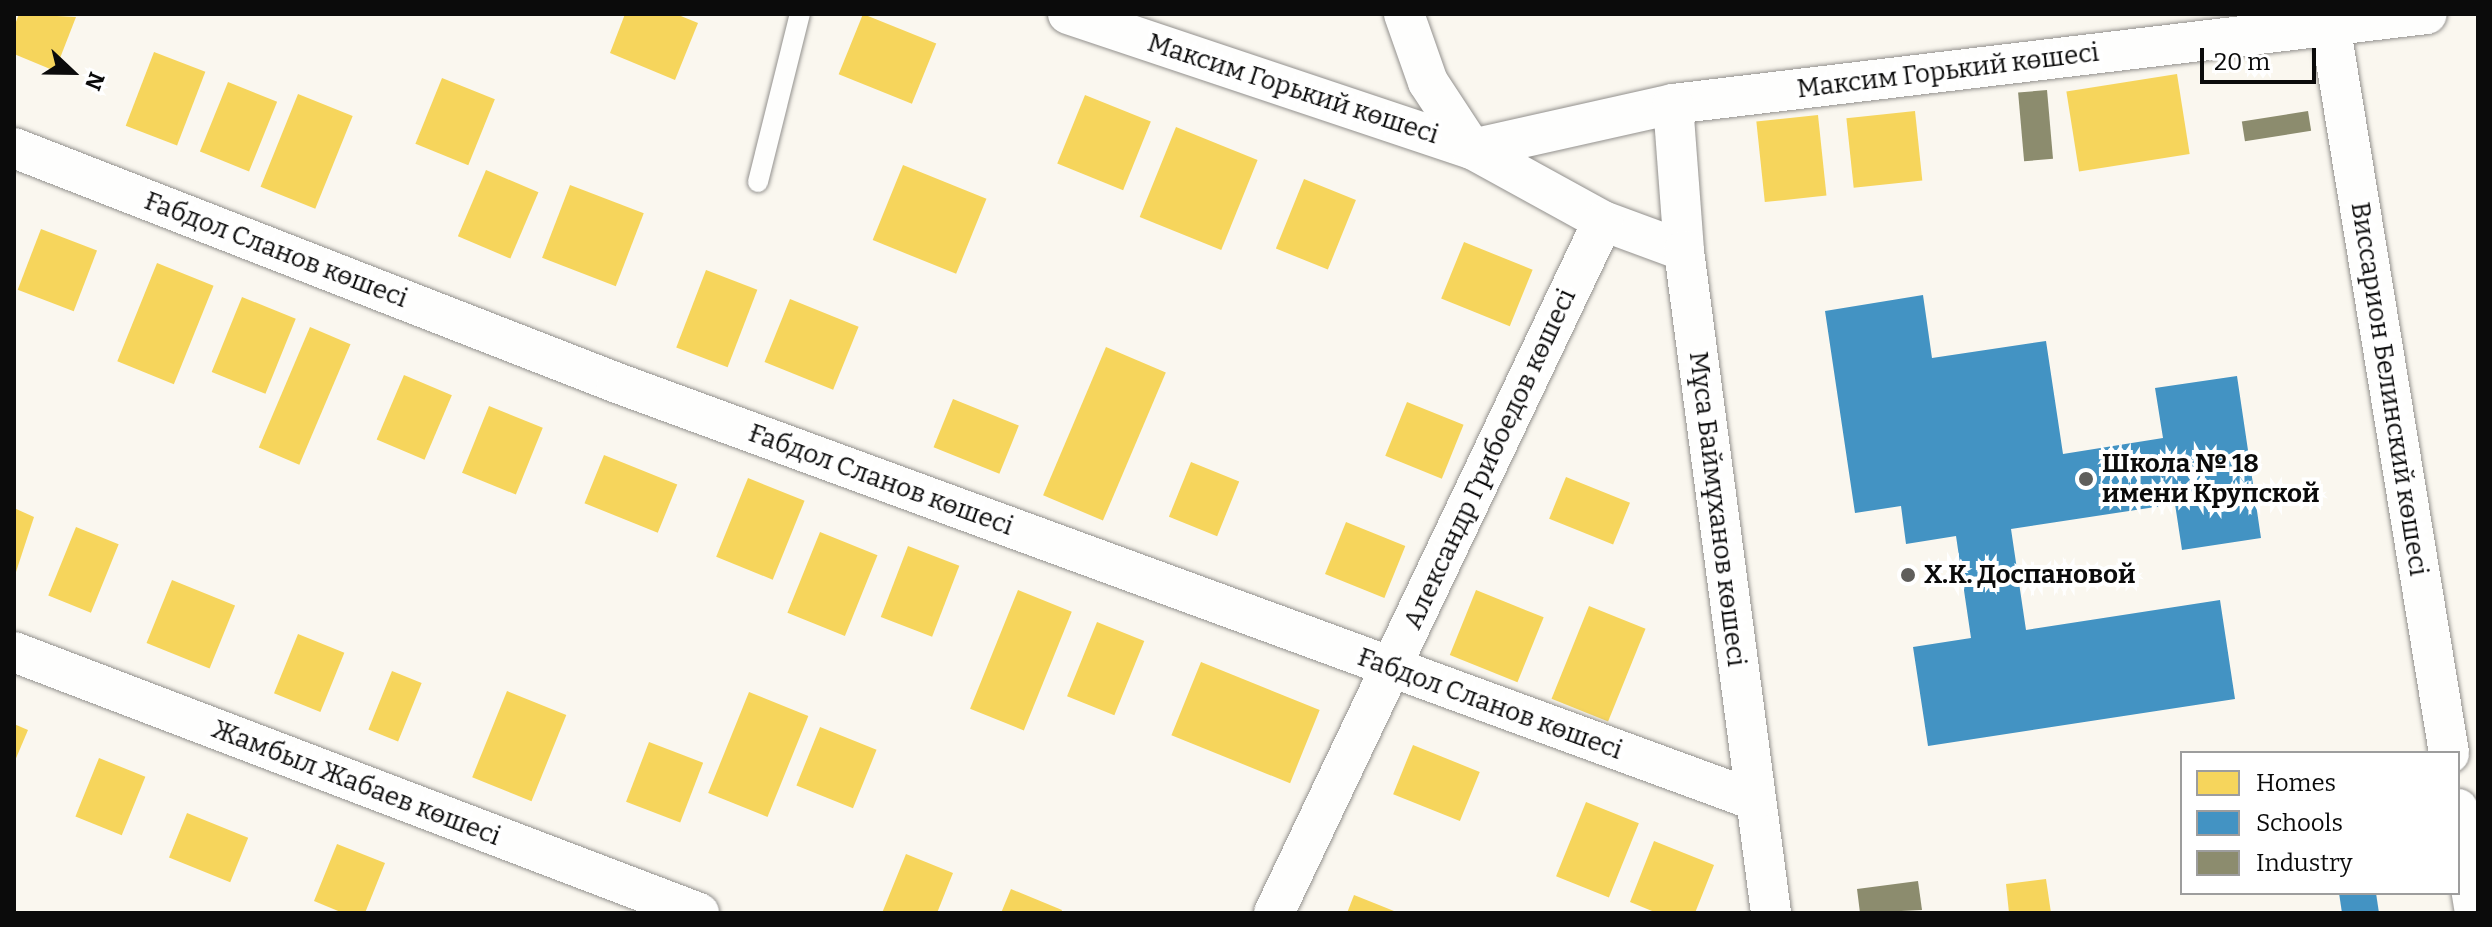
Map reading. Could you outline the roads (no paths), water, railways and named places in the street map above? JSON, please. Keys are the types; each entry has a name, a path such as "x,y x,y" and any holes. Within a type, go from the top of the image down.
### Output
{"street":[{"name":"Максим Горький көшесі","path":"1068,14 1472,149 1603,221 1684,251"},
{"path":"1404,14 1428,82 1472,149"},
{"name":"Максим Горький көшесі","path":"1472,149 1673,104 2427,14"},
{"name":"Виссарион Белинский көшесі","path":"2330,24 2449,751"},
{"name":"Мұса Баймұханов көшесі","path":"1673,104 1684,251 1771,913"},
{"name":"Ғабдол Сланов көшесі","path":"14,148 617,383 1754,800"},
{"name":"Александр Грибоедов көшесі","path":"1274,913 1603,221"},
{"name":"Жамбыл Жабаев көшесі","path":"14,652 699,913"},
{"path":"2460,819 2474,892"}],"lane":[{"path":"758,182 800,14"}],"place":[{"name":"Школа № 18 имени Крупской","path":"2086,479"},
{"name":"Х.К. Доспановой","path":"1908,575"}]}
